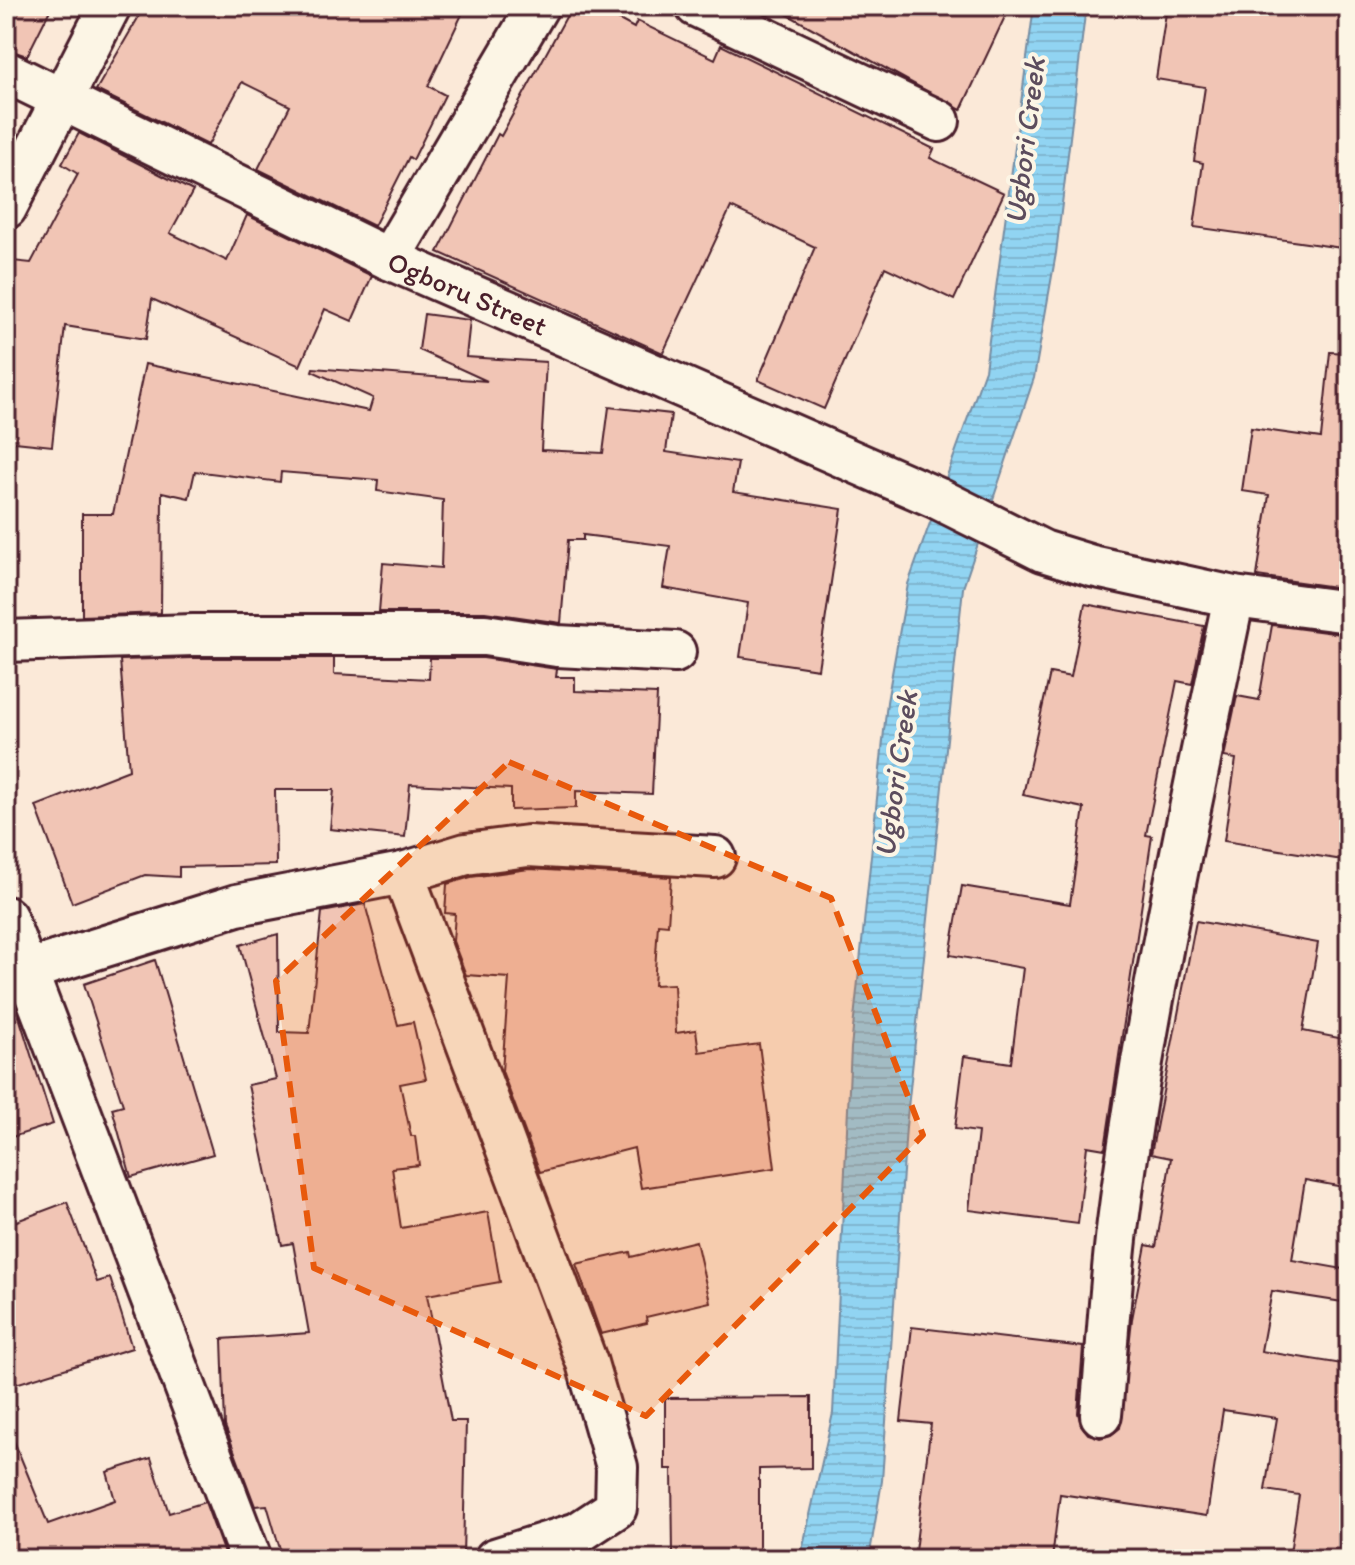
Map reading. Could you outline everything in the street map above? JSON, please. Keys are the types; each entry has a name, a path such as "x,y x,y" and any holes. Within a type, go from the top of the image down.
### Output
{"street":[{"path":"6,208 110,6"},
{"path":"389,259 538,6"},
{"path":"696,6 939,121"},
{"name":"Ogboru Street","path":"6,72 389,259 937,498 1043,551 1092,566 1234,597 1349,612"},
{"path":"1101,1415 1118,1223 1138,1097 1186,830 1234,597"},
{"path":"6,641 208,635 485,635 557,646 675,652"},
{"path":"17,973 237,905 403,873 466,854 528,846 715,857"},
{"path":"403,873 587,1363 617,1467 616,1508 578,1533 495,1559"},
{"path":"6,917 17,973 251,1559"}],"highlighted area":[{"path":"509,762 831,898 923,1135 646,1416 314,1268 276,981"}],"water":[{"name":"Ugbori Creek","path":"1034,6 1086,6 1056,253 1034,378 963,588 906,1127 882,1481 869,1559 800,1559 833,1413 851,1048 887,702 908,584 985,370"}],"building":[{"path":"6,6 52,6 27,56 6,49"},
{"path":"145,6 466,6 428,86 445,95 413,160 409,157 374,226 258,169 290,106 242,82 208,145 96,90"},
{"path":"572,6 594,6 634,28 637,21 715,59 721,45 934,149 930,158 1004,193 954,300 885,267 824,409 758,380 815,247 731,207 663,353 438,252 498,134 501,136"},
{"path":"772,6 1010,6 961,110"},
{"path":"1167,6 1349,6 1349,249 1194,227 1203,163 1194,161 1205,87 1156,79"},
{"path":"79,133 193,191 170,233 227,261 247,215 372,276 352,321 325,309 300,366 152,299 146,339 65,326 52,446 6,441 6,306 13,261 31,263 78,174 62,164"},
{"path":"424,314 470,320 466,357 546,362 541,450 603,453 609,407 671,414 666,452 738,463 733,492 842,509 818,669 740,657 748,603 663,588 670,546 583,535 583,540 568,540 561,623 485,612 379,612 383,563 441,568 443,500 377,491 378,480 281,472 280,482 195,471 189,498 162,492 161,613 82,616 82,514 113,514 145,364 369,411 373,398 312,371 313,368 487,381 419,350"},
{"path":"1330,352 1349,353 1349,589 1257,576 1269,495 1242,491 1251,428 1321,438"},
{"path":"1085,604 1204,626 1192,684 1177,681 1146,835 1152,836 1105,1149 1087,1146 1078,1224 969,1210 978,1132 955,1129 964,1056 1011,1063 1023,968 950,955 962,886 1070,904 1084,808 1023,795 1050,673 1071,677"},
{"path":"1272,625 1349,635 1349,861 1224,841 1236,759 1224,757 1237,696 1259,700"},
{"path":"334,658 334,674 429,679 430,658 483,658 557,669 556,677 575,677 575,691 657,694 652,794 576,791 576,808 511,810 511,789 410,784 405,837 330,829 334,790 275,790 276,865 179,867 179,877 145,875 72,903 36,806 129,770 120,660"},
{"path":"529,869 671,877 668,925 658,924 654,985 674,984 676,1033 696,1030 699,1052 759,1044 775,1168 641,1188 634,1148 540,1172 502,1071 509,978 466,975 453,941 455,914 445,913 447,884 471,877"},
{"path":"365,904 398,1025 413,1022 426,1079 400,1084 411,1136 415,1136 419,1165 392,1168 401,1228 488,1212 500,1282 427,1295 451,1421 466,1421 463,1557 341,1555 342,1559 283,1559 267,1505 255,1506 225,1426 222,1339 309,1333 293,1243 282,1245 248,1085 276,1079 240,945 278,934 279,1032 309,1033 322,912"},
{"path":"1196,921 1318,943 1303,1031 1349,1040 1349,1188 1305,1180 1292,1260 1349,1270 1349,1303 1272,1291 1261,1351 1349,1365 1349,1559 1289,1559 1299,1495 1265,1490 1277,1418 1223,1410 1207,1516 1060,1494 1052,1559 914,1559 931,1424 901,1421 912,1327 1083,1347 1078,1413 1081,1425 1088,1434 1100,1438 1120,1428 1132,1319 1146,1245 1156,1247 1171,1158 1151,1154"},
{"path":"155,960 213,1154 131,1177 112,1108 123,1105 84,984"},
{"path":"6,999 13,999 15,1004 53,1124 6,1139"},
{"path":"67,1202 97,1282 110,1278 132,1348 6,1387 6,1225"},
{"path":"696,1241 710,1302 646,1317 647,1323 601,1334 576,1264 630,1252 631,1257"},
{"path":"811,1397 811,1468 759,1469 759,1554 673,1555 672,1469 665,1469 665,1398"},
{"path":"9,1429 48,1524 115,1500 107,1472 151,1458 169,1513 205,1502 226,1559 6,1559 6,1430"}]}
